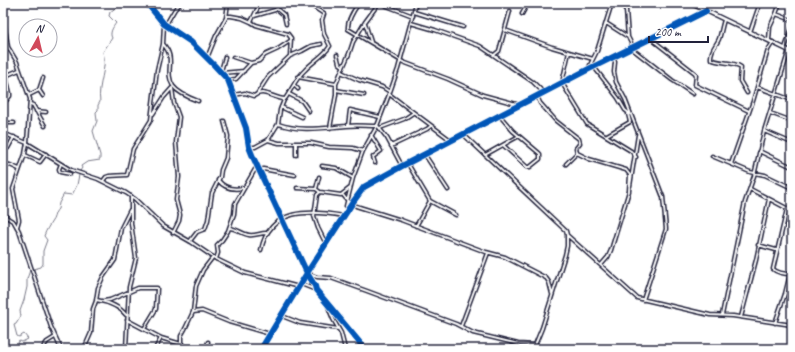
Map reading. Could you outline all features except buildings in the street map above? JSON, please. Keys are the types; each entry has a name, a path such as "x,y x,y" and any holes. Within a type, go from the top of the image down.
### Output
{"main road":[{"path":"691,3 790,51"}],"street":[{"path":"147,3 164,25 191,42 228,80 246,128 249,147 316,290 365,349"},
{"path":"103,181 109,176 127,175 138,139 150,122 152,116 157,70 163,44 164,25 181,3"},
{"path":"207,58 227,16 228,3"},
{"path":"251,22 260,3"},
{"path":"254,16 278,9 283,3"},
{"path":"359,3 347,26 348,29 357,35 400,60 455,81 483,95 521,105"},
{"path":"330,128 336,84 353,42 375,8 379,3 413,16"},
{"path":"347,212 345,207 350,187 363,151 377,125 389,93 416,3"},
{"path":"522,14 528,3"},
{"path":"587,70 597,51 612,3"},
{"path":"620,3 626,10 628,37 632,47 672,80 693,94"},
{"path":"750,32 760,3"},
{"path":"768,40 770,27 780,3"},
{"path":"249,147 258,146 268,140 278,124 281,107 284,100 298,77 323,55 330,46 324,34 322,20 324,14 312,6"},
{"path":"375,8 386,6"},
{"path":"278,9 284,15 286,24"},
{"path":"494,55 499,51 510,11"},
{"path":"261,349 326,244 364,187 587,70 706,11"},
{"path":"414,12 463,27"},
{"path":"776,14 792,20"},
{"path":"3,16 8,47 15,58 29,95 30,104 25,155 13,189 19,220 17,227"},
{"path":"227,16 236,17 256,25 286,33 290,36 290,56"},
{"path":"724,20 718,40 712,48 711,59 741,66 740,81 747,93"},
{"path":"365,22 371,42"},
{"path":"411,23 480,46 533,82 544,93"},
{"path":"606,23 628,37"},
{"path":"785,48 792,28"},
{"path":"505,30 593,59"},
{"path":"650,38 695,73 695,85 750,111"},
{"path":"233,57 251,63 259,61 265,55 290,41"},
{"path":"731,164 758,87 768,50 773,42"},
{"path":"163,44 170,53 170,76 173,87 174,103 178,117 176,142 179,177 176,200 180,215 179,221 173,232"},
{"path":"257,94 268,78 290,56 311,46 321,44"},
{"path":"3,48 8,47"},
{"path":"722,315 744,209 764,131 790,51"},
{"path":"568,52 562,83 587,124 631,151 636,157"},
{"path":"337,55 339,63 343,66"},
{"path":"221,72 225,57"},
{"path":"613,57 615,62 615,77 662,193 666,226 643,300"},
{"path":"228,80 236,80 251,63"},
{"path":"3,104 10,96 6,64"},
{"path":"594,67 631,115"},
{"path":"3,77 19,70"},
{"path":"221,72 244,71"},
{"path":"341,72 359,80 382,87 413,113 452,141"},
{"path":"298,77 336,84"},
{"path":"29,95 39,90 43,78"},
{"path":"294,85 298,89"},
{"path":"173,87 198,101"},
{"path":"152,116 164,97 173,87"},
{"path":"758,87 792,100"},
{"path":"39,90 43,96"},
{"path":"336,90 364,95"},
{"path":"234,95 245,93 254,96 264,93 284,100"},
{"path":"289,94 302,101 309,111"},
{"path":"537,96 540,103 556,121 579,139 580,143 576,148 577,153 566,164"},
{"path":"30,104 45,126"},
{"path":"281,107 302,117"},
{"path":"348,126 350,110 380,117"},
{"path":"36,111 46,112"},
{"path":"380,128 404,119 413,113"},
{"path":"607,136 630,122 628,113"},
{"path":"770,113 792,121"},
{"path":"500,116 513,131 540,154 540,159 530,167 527,167 503,145"},
{"path":"190,241 197,232 205,229 208,220 212,193 226,158 228,132 225,128 224,120"},
{"path":"3,123 14,123"},
{"path":"278,124 290,128 303,129 377,125 402,166"},
{"path":"391,146 431,126"},
{"path":"764,131 792,143"},
{"path":"3,133 27,143 76,172 85,173 131,196 159,222 216,259 244,273 299,287"},
{"path":"601,265 608,258 629,191 639,134"},
{"path":"371,135 381,151 373,157 375,163"},
{"path":"464,135 566,231 567,234 637,298 673,305 710,315 741,317 792,325"},
{"path":"485,155 519,136"},
{"path":"8,148 14,137"},
{"path":"268,140 279,142 312,143 329,147 353,148 363,151"},
{"path":"296,143 296,155"},
{"path":"759,151 792,167"},
{"path":"577,153 589,160 626,170 630,175 629,191"},
{"path":"25,155 40,162 46,154"},
{"path":"425,155 448,190"},
{"path":"712,156 792,188"},
{"path":"3,164 19,169"},
{"path":"61,164 59,169 60,172 70,174"},
{"path":"408,164 430,200 456,215"},
{"path":"216,259 218,252 217,245 222,240 228,228 234,214 235,204 257,166"},
{"path":"322,166 336,168 353,178"},
{"path":"260,171 263,169 294,175"},
{"path":"316,189 319,177"},
{"path":"218,180 229,188 244,188"},
{"path":"343,195 350,187"},
{"path":"297,188 316,189 320,192 343,195 351,205"},
{"path":"750,189 792,211"},
{"path":"320,192 317,195 314,216 316,225 326,244"},
{"path":"126,349 126,320 130,278 136,258 130,210 131,196"},
{"path":"741,317 756,260 768,199"},
{"path":"416,226 430,200"},
{"path":"353,202 356,206 416,226 488,253 505,256 546,278 549,282 552,294"},
{"path":"775,323 791,274 774,271 772,269 787,209"},
{"path":"84,349 91,334 96,293 103,277 115,260 121,228 130,210"},
{"path":"261,250 266,233 282,218 300,213 315,212 344,216"},
{"path":"3,215 17,227 23,240 55,337 62,349"},
{"path":"3,222 6,216"},
{"path":"228,228 232,228 251,236 266,233"},
{"path":"308,273 317,277 331,278 360,288 462,326 473,332 518,344 535,345 542,328 567,249 567,234"},
{"path":"758,245 777,250"},
{"path":"462,326 488,253"},
{"path":"185,349 180,341 181,336 191,319 196,286 203,270 213,257"},
{"path":"301,284 316,290"},
{"path":"104,301 129,293 138,288 157,288 156,309 144,329"},
{"path":"96,300 104,301 118,307 127,316"},
{"path":"327,304 345,349"},
{"path":"193,312 202,311 229,322 270,335"},
{"path":"282,316 300,323 338,329"},
{"path":"126,320 161,338 182,344"},
{"path":"42,349 47,342 55,337"},
{"path":"154,349 161,338"},
{"path":"206,349 208,342"}],"waterway":[{"path":"80,171 82,168 81,166 87,162 100,160 93,131 97,121 96,112 100,102 99,96 104,64 103,52 112,38 111,32 116,23 109,16 110,12 117,7 118,3"},
{"path":"34,269 41,267 43,264 43,251 47,240 44,236 53,220 64,194 72,195 77,185 79,175"},
{"path":"24,349 24,345 20,346 18,342 28,339 24,334 19,337 17,336 14,325 21,316 20,311 24,300 30,270"}],"cycle path":[{"path":"147,3 164,24 191,42 228,80 246,128 249,147 253,157 307,273 316,290 365,349"},
{"path":"261,349 307,273 364,187 587,70 706,11"}]}
